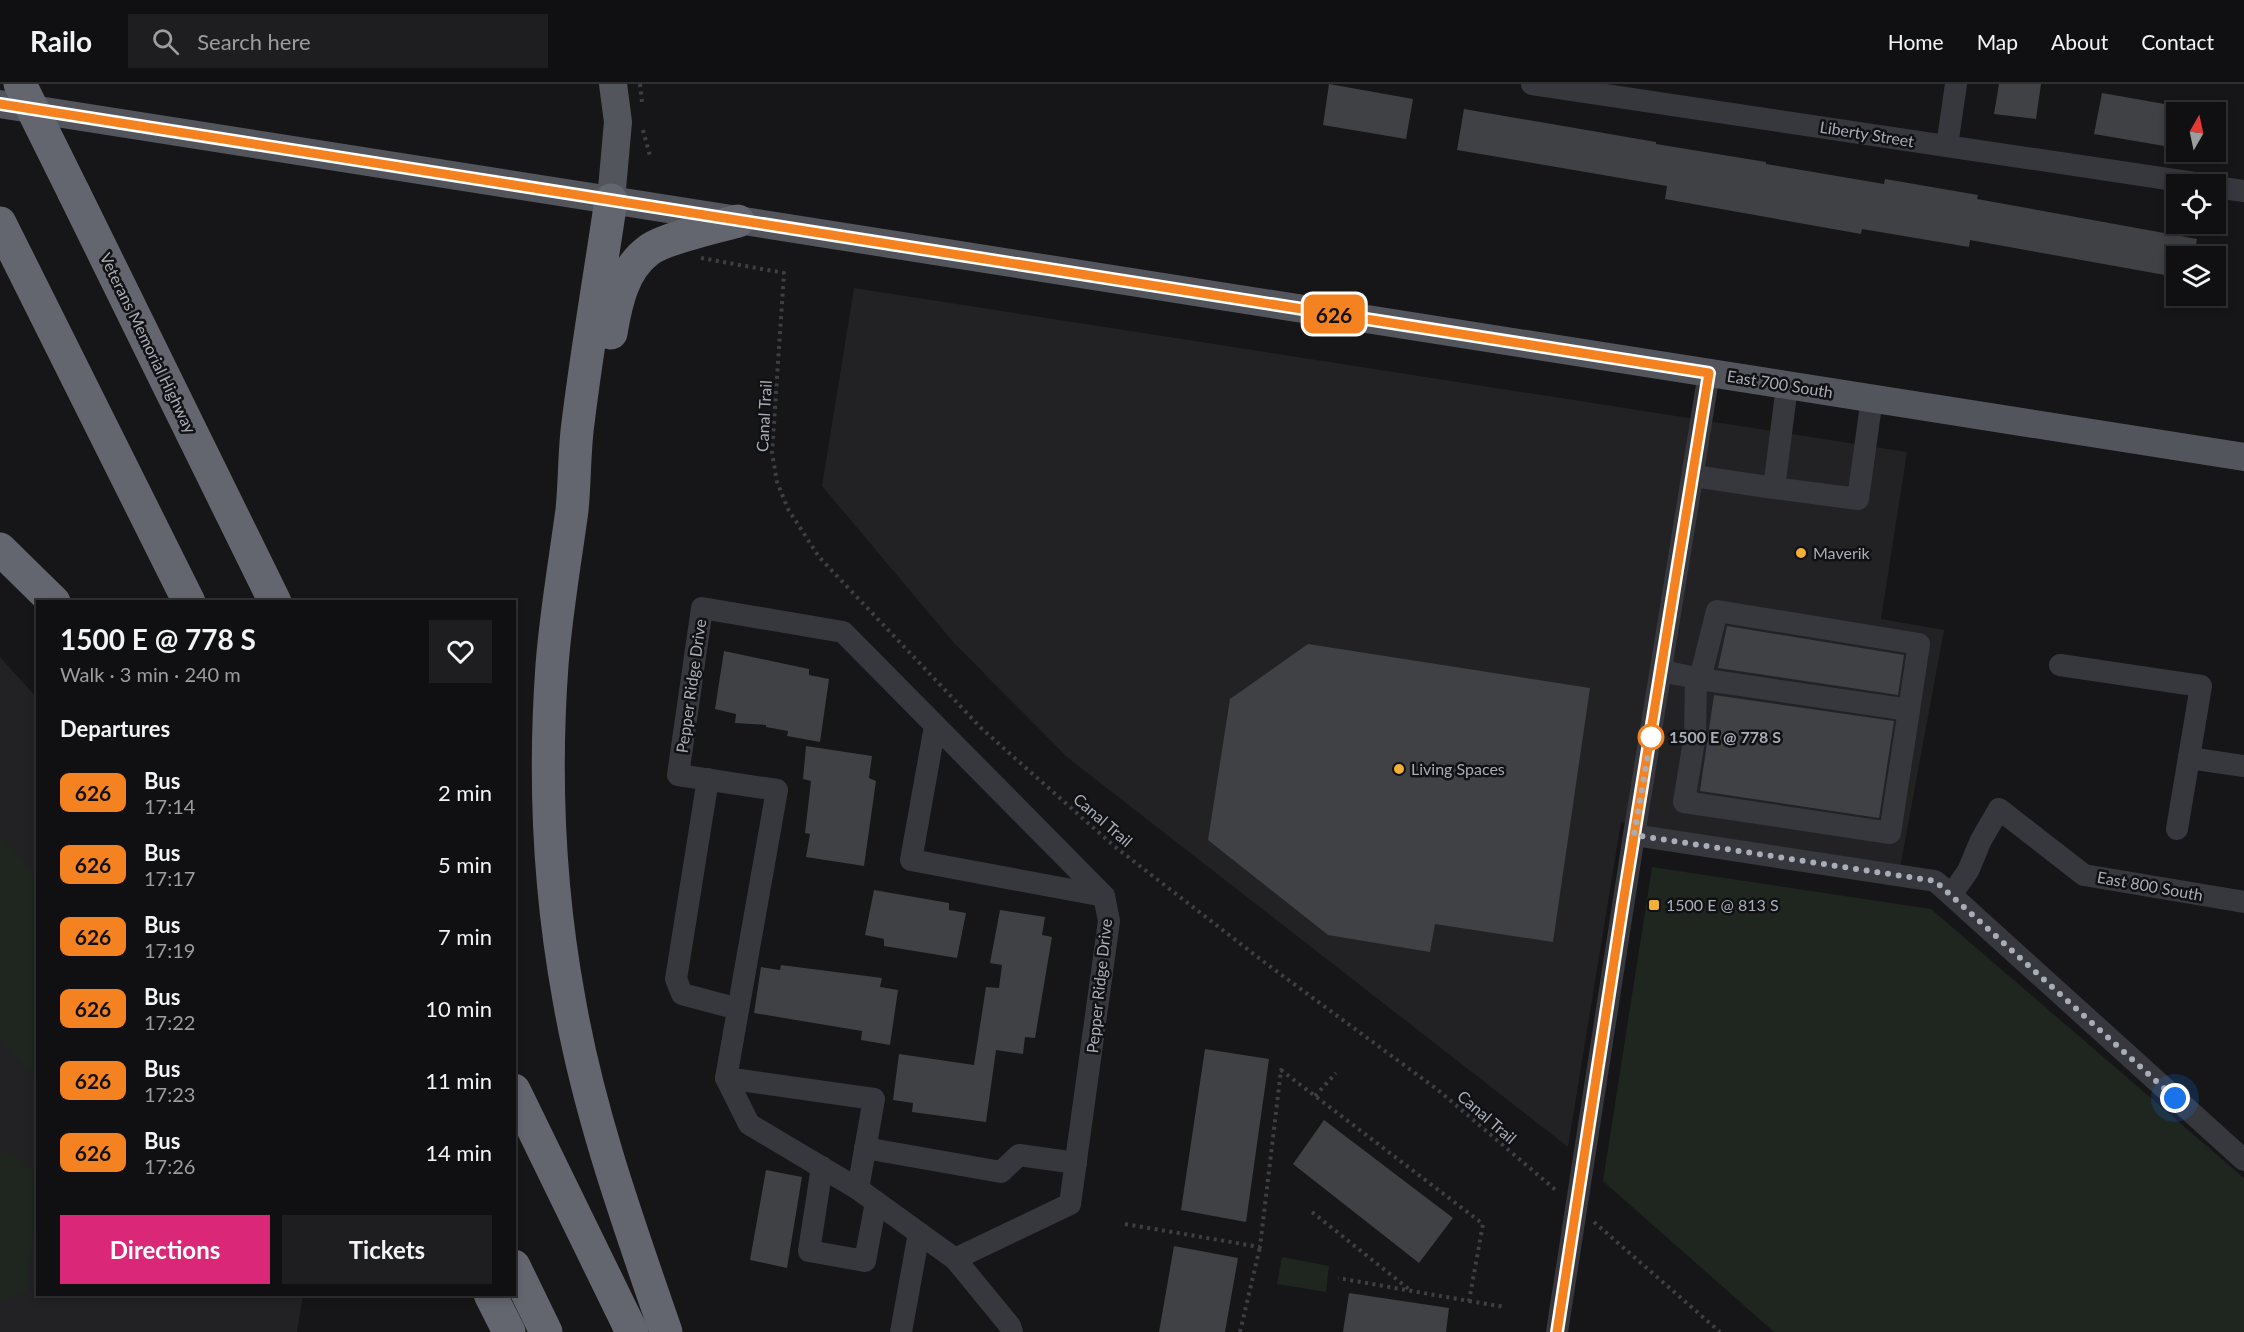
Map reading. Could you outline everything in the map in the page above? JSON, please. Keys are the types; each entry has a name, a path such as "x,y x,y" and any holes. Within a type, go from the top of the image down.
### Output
{"highway":[{"name":"Veterans Memorial Highway","path":"20,84 274,600"},
{"path":"611,200 578,423 572,507 555,642 549,720 550,816 557,911 568,998 596,1122 666,1332"},
{"path":"572,507 596,436 614,318 629,273 641,257 652,248 738,221"},
{"path":"0,223 188,600"},
{"path":"0,549 52,600"},
{"path":"516,1094 632,1332"},
{"path":"516,1270 546,1332"},
{"path":"491,1296 509,1332"}],"main road":[{"path":"611,200 618,122 613,84"},
{"name":"East 700 South","path":"0,104 2244,457"}],"street":[{"name":"Liberty Street","path":"1532,84 2166,179"},
{"path":"1947,146 1956,84"},
{"path":"2226,188 2244,191"},
{"path":"1557,1332 1709,373"},
{"path":"1774,488 1787,386"},
{"path":"1694,476 1858,499 1872,398"},
{"name":"Pepper Ridge Drive","path":"726,1077 777,790 678,774 702,608 843,632 1104,896 1109,921 1070,1204 955,1258"},
{"path":"1717,611 1919,644 1909,710 1890,833 1684,802 1695,735 1698,678 1717,611"},
{"path":"2060,665 2201,686 2177,829"},
{"path":"1662,671 1909,710"},
{"path":"935,726 912,861 1104,896"},
{"path":"2189,758 2244,766"},
{"path":"708,779 676,979 682,994 738,1009"},
{"name":"East 800 South","path":"1951,895 1968,871 1981,840 1999,809 2084,875 2244,902"},
{"path":"1634,835 1935,881 2244,1160"},
{"path":"726,1077 874,1099 865,1148 867,1195 865,1261 809,1251 822,1167"},
{"path":"726,1077 749,1124 867,1195 955,1258 1010,1326 1012,1332"},
{"path":"865,1148 1001,1172 1019,1155 1076,1163"},
{"path":"901,1332 919,1233"}],"path":[{"name":"Canal Trail","path":"696,258 783,273 772,453 777,482 788,508 819,557 982,729 1114,846 1264,962 1438,1090 1720,1332"},
{"path":"1240,1332 1260,1247 1281,1070 1483,1224 1469,1301"},
{"path":"1315,1096 1335,1073"},
{"path":"1312,1212 1410,1291"},
{"path":"1125,1224 1260,1247"},
{"path":"1338,1278 1504,1307"}],"shaded area":[{"path":"854,288 1907,452 1881,619 1944,630 1900,868 1621,822 1568,1147 1067,757 954,643 822,486"},
{"path":"0,657 36,697 36,1296 303,1296 297,1332 0,1332"},
{"path":"0,835 36,877 36,1079 0,1037"},
{"path":"1652,867 1931,909 2244,1178 2244,1332 1774,1332 1603,1181"},
{"path":"0,1153 13,1153 36,1177 36,1199 27,1291 0,1301"},
{"path":"1282,1257 1329,1266 1326,1292 1277,1284"}],"building":[{"path":"1329,84 1413,99 1406,139 1323,125"},
{"path":"1999,84 2041,84 2036,119 1994,114"},
{"path":"2102,93 2166,104 2166,146 2094,134"},
{"path":"1464,109 1884,184 1885,179 1978,195 1977,199 2197,239 2196,246 2166,246 2166,275 1970,240 1969,247 1862,229 1861,234 1665,199 1667,186 1457,150"},
{"path":"1727,626 1904,655 1898,695 1718,668"},
{"name":"Living Spaces","path":"1308,644 1590,688 1553,942 1435,924 1430,952 1328,935 1208,840 1230,699"},
{"path":"724,651 809,669 809,675 829,679 820,742 787,736 788,731 766,727 766,725 735,723 736,714 715,709"},
{"path":"1714,695 1894,721 1879,818 1700,791"},
{"path":"806,746 872,756 869,778 876,781 864,866 806,857 810,834 805,833 811,781 803,779"},
{"path":"874,890 949,903 949,910 966,913 957,958 884,946 884,939 865,935"},
{"path":"1000,910 1045,917 1042,935 1052,937 1035,1038 1025,1037 1023,1054 996,1050 986,1122 912,1112 913,1103 893,1100 899,1054 974,1065 986,987 999,988 1002,965 990,963"},
{"path":"781,965 882,978 880,987 898,990 890,1045 861,1040 862,1031 754,1013 761,967 780,970"},
{"path":"1205,1049 1269,1059 1246,1222 1181,1210"},
{"path":"1324,1120 1453,1218 1419,1263 1293,1164"},
{"path":"766,1170 802,1177 787,1268 750,1260"},
{"path":"1174,1246 1238,1258 1225,1332 1159,1332"},
{"path":"1349,1293 1449,1308 1446,1332 1343,1332"}],"bus line":[{"name":"626","path":"0,104 1709,373 1623,903 1557,1332"}],"place":[{"name":"Maverik","path":"1801,553"},
{"name":"1500 E @ 778 S","path":"1651,737"},
{"name":"Living Spaces","path":"1399,769"},
{"name":"1500 E @ 813 S","path":"1654,905"}],"route":[{"path":"1651,737 1634,835 1935,881 2175,1098"}]}
